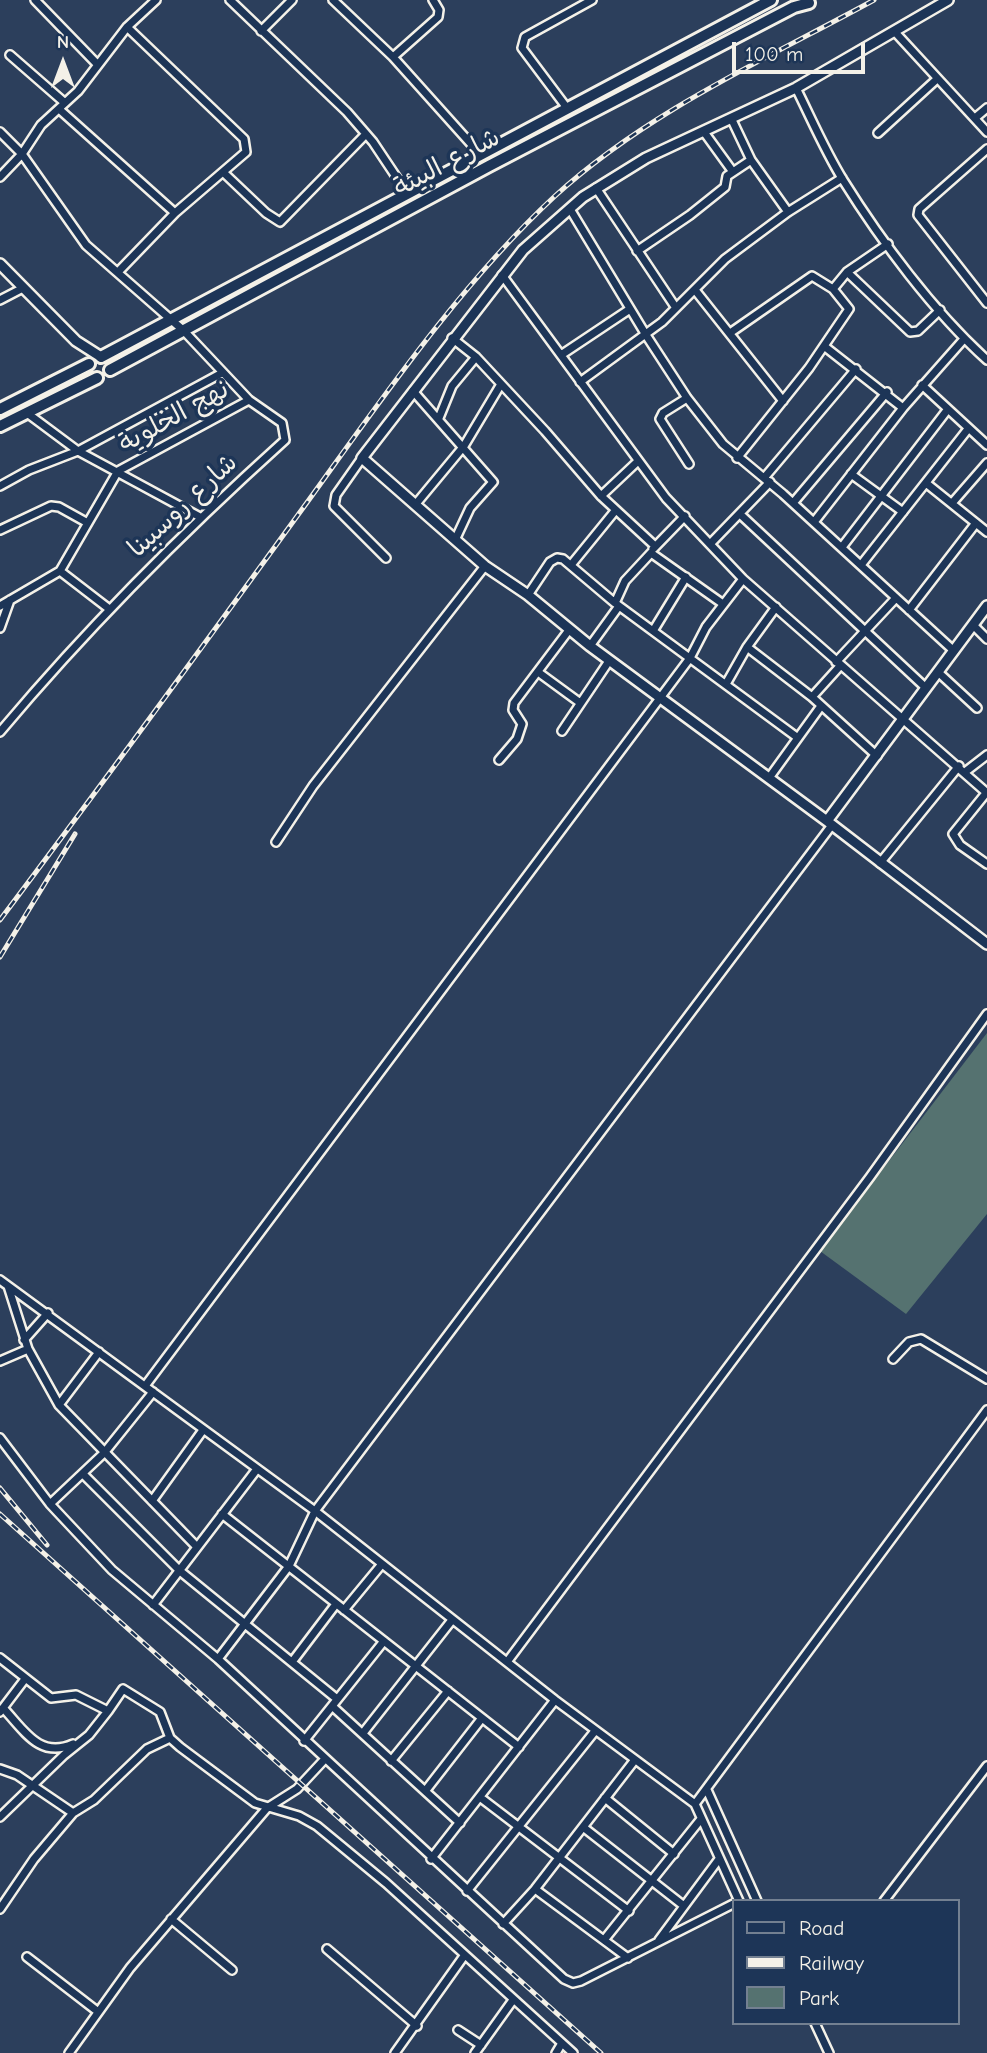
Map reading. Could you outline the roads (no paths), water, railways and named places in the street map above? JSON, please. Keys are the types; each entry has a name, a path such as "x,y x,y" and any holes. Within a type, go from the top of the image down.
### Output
{"main road":[{"name":"شارع البيئة","path":"0,409 480,155 757,3 771,0"},
{"name":"شارع البيئة","path":"0,426 96,378 103,378 110,370 489,166 807,1"},
{"path":"101,357 107,360 110,370"},
{"path":"89,363 90,374 96,378"}],"street":[{"path":"0,177 22,154 41,125 99,65 127,27 156,0"},
{"path":"230,0 366,134 407,193"},
{"path":"261,31 292,0"},
{"path":"333,0 393,57 480,155"},
{"path":"393,57 438,17 439,10 433,0"},
{"path":"567,108 543,81 522,48 522,43 525,37 592,0"},
{"path":"386,558 334,506 336,495 452,338 502,275 543,230 596,188 646,158 796,88 948,0"},
{"path":"40,2 99,65"},
{"path":"119,271 176,213 225,174 246,152 244,139 127,27"},
{"path":"894,31 987,132"},
{"path":"10,55 176,213"},
{"path":"878,132 937,79"},
{"path":"796,88 842,178 888,244 964,339 987,360"},
{"path":"975,118 987,108"},
{"path":"732,120 751,160 788,212"},
{"name":"شارع روسبينا","path":"0,131 22,154 86,245 119,271 184,331 249,400 282,423 285,440 200,517 108,608 0,732"},
{"path":"704,132 733,172"},
{"path":"225,174 266,213 280,222 366,134"},
{"path":"987,149 919,209 918,215 987,303"},
{"path":"637,251 690,215 725,187 725,180 733,172 751,160"},
{"path":"580,382 646,335 725,259 788,212 842,178"},
{"path":"596,188 677,308"},
{"path":"570,209 629,309 687,398 737,458 793,503 954,651"},
{"path":"833,289 847,272 888,244"},
{"path":"0,264 76,341 101,357"},
{"path":"847,272 910,332 918,331 940,310"},
{"path":"502,275 637,462 743,579 902,721 987,792 953,834 960,845 987,864"},
{"path":"730,333 812,276 833,289 849,309 783,401 737,458"},
{"path":"0,300 23,288"},
{"path":"695,289 783,401"},
{"path":"561,355 629,309"},
{"path":"452,338 476,357 601,496 653,549 723,604"},
{"path":"814,522 903,408 964,339"},
{"path":"76,341 89,363"},
{"path":"824,346 887,391 903,408"},
{"path":"439,418 452,386 476,357"},
{"path":"712,543 741,515 856,369"},
{"path":"0,486 29,470 78,451 222,373"},
{"path":"415,505 464,446 501,384"},
{"path":"922,385 987,444"},
{"path":"413,391 494,482 470,508 456,538"},
{"path":"793,503 887,391"},
{"path":"687,398 663,413 660,419 689,464"},
{"name":"نهج الخلوية","path":"118,471 249,400"},
{"path":"842,547 948,410"},
{"path":"27,413 78,451 200,517"},
{"path":"861,565 968,429"},
{"path":"362,458 485,566 528,595 609,661 830,823 987,944"},
{"path":"601,496 637,462"},
{"path":"953,502 987,463"},
{"path":"0,606 60,571 118,471"},
{"path":"851,474 903,512"},
{"path":"926,483 987,532"},
{"path":"0,530 51,506 59,507 86,522"},
{"path":"571,565 615,511"},
{"path":"741,515 926,688"},
{"path":"590,646 617,605 625,581 685,516"},
{"path":"909,610 976,523"},
{"path":"528,595 550,562 557,558 571,565 617,605 798,738"},
{"path":"276,842 313,786 485,566"},
{"path":"60,571 108,608"},
{"path":"653,631 686,577"},
{"path":"145,1386 690,658 706,627 743,579"},
{"path":"812,698 865,631 896,598"},
{"path":"0,628 10,600"},
{"path":"218,1659 289,1566 315,1511 830,823 987,606"},
{"path":"726,684 747,647 776,607"},
{"path":"973,625 987,639"},
{"path":"499,760 520,733 520,718 513,710 514,703 569,630"},
{"path":"747,647 812,698 877,756"},
{"path":"562,731 609,661"},
{"path":"538,672 579,702"},
{"path":"938,672 976,708"},
{"path":"769,778 821,706"},
{"path":"880,863 962,769 987,755"},
{"path":"507,1662 870,1177 987,1014"},
{"path":"0,1280 315,1511 634,1761 695,1804 739,1899"},
{"path":"8,1285 24,1340 59,1405 197,1548"},
{"path":"24,1340 48,1313"},
{"path":"893,1359 909,1342 921,1339 987,1379"},
{"path":"0,1361 28,1349"},
{"path":"59,1405 99,1352"},
{"path":"50,1504 104,1453 153,1392"},
{"path":"695,1804 987,1410"},
{"path":"152,1501 203,1430"},
{"path":"0,1438 50,1504 102,1560 218,1659 431,1859 564,1979 573,1983 657,1944 732,1905"},
{"path":"153,1605 257,1469"},
{"path":"83,1474 180,1572 246,1622 292,1662 391,1761 460,1823"},
{"path":"222,1514 519,1747"},
{"path":"344,1610 382,1564"},
{"path":"292,1662 336,1604"},
{"path":"363,1733 452,1620"},
{"path":"304,1741 384,1641"},
{"path":"0,1658 51,1698 76,1695 108,1711"},
{"path":"25,1679 2,1710 45,1748 57,1749 81,1740"},
{"path":"0,1817 89,1735 123,1689 160,1712 170,1738 255,1803 299,1816 317,1826 386,1883 573,2053"},
{"path":"391,1761 448,1691"},
{"path":"431,1859 555,1700"},
{"path":"426,1790 482,1718"},
{"path":"467,1892 596,1731"},
{"path":"0,1909 34,1859 74,1813 94,1800 148,1749 170,1738"},
{"path":"69,2053 97,2011 171,1919 267,1808 297,1789 324,1760"},
{"path":"503,1924 535,1889 634,1761"},
{"path":"886,1899 987,1766"},
{"path":"0,1769 17,1775 31,1787 74,1813"},
{"path":"706,1790 756,1898"},
{"path":"481,1798 629,1911"},
{"path":"605,1798 674,1854"},
{"path":"604,1940 701,1819"},
{"path":"583,1827 684,1906"},
{"path":"657,1944 719,1859"},
{"path":"535,1889 628,1958"},
{"path":"171,1919 232,1970"},
{"path":"327,1949 417,2026"},
{"path":"395,2053 417,2026 464,1956"},
{"path":"27,1957 97,2011"},
{"path":"475,2053 513,2000"},
{"path":"816,2025 829,2053"},
{"path":"458,2030 481,2045"},
{"path":"556,2053 562,2043"}],"railway":[{"path":"0,920 391,386 486,267 520,230 555,196 628,138 708,89 874,0"},
{"path":"0,957 75,834"},
{"path":"0,1488 47,1545"},
{"path":"0,1514 601,2053"}]}
